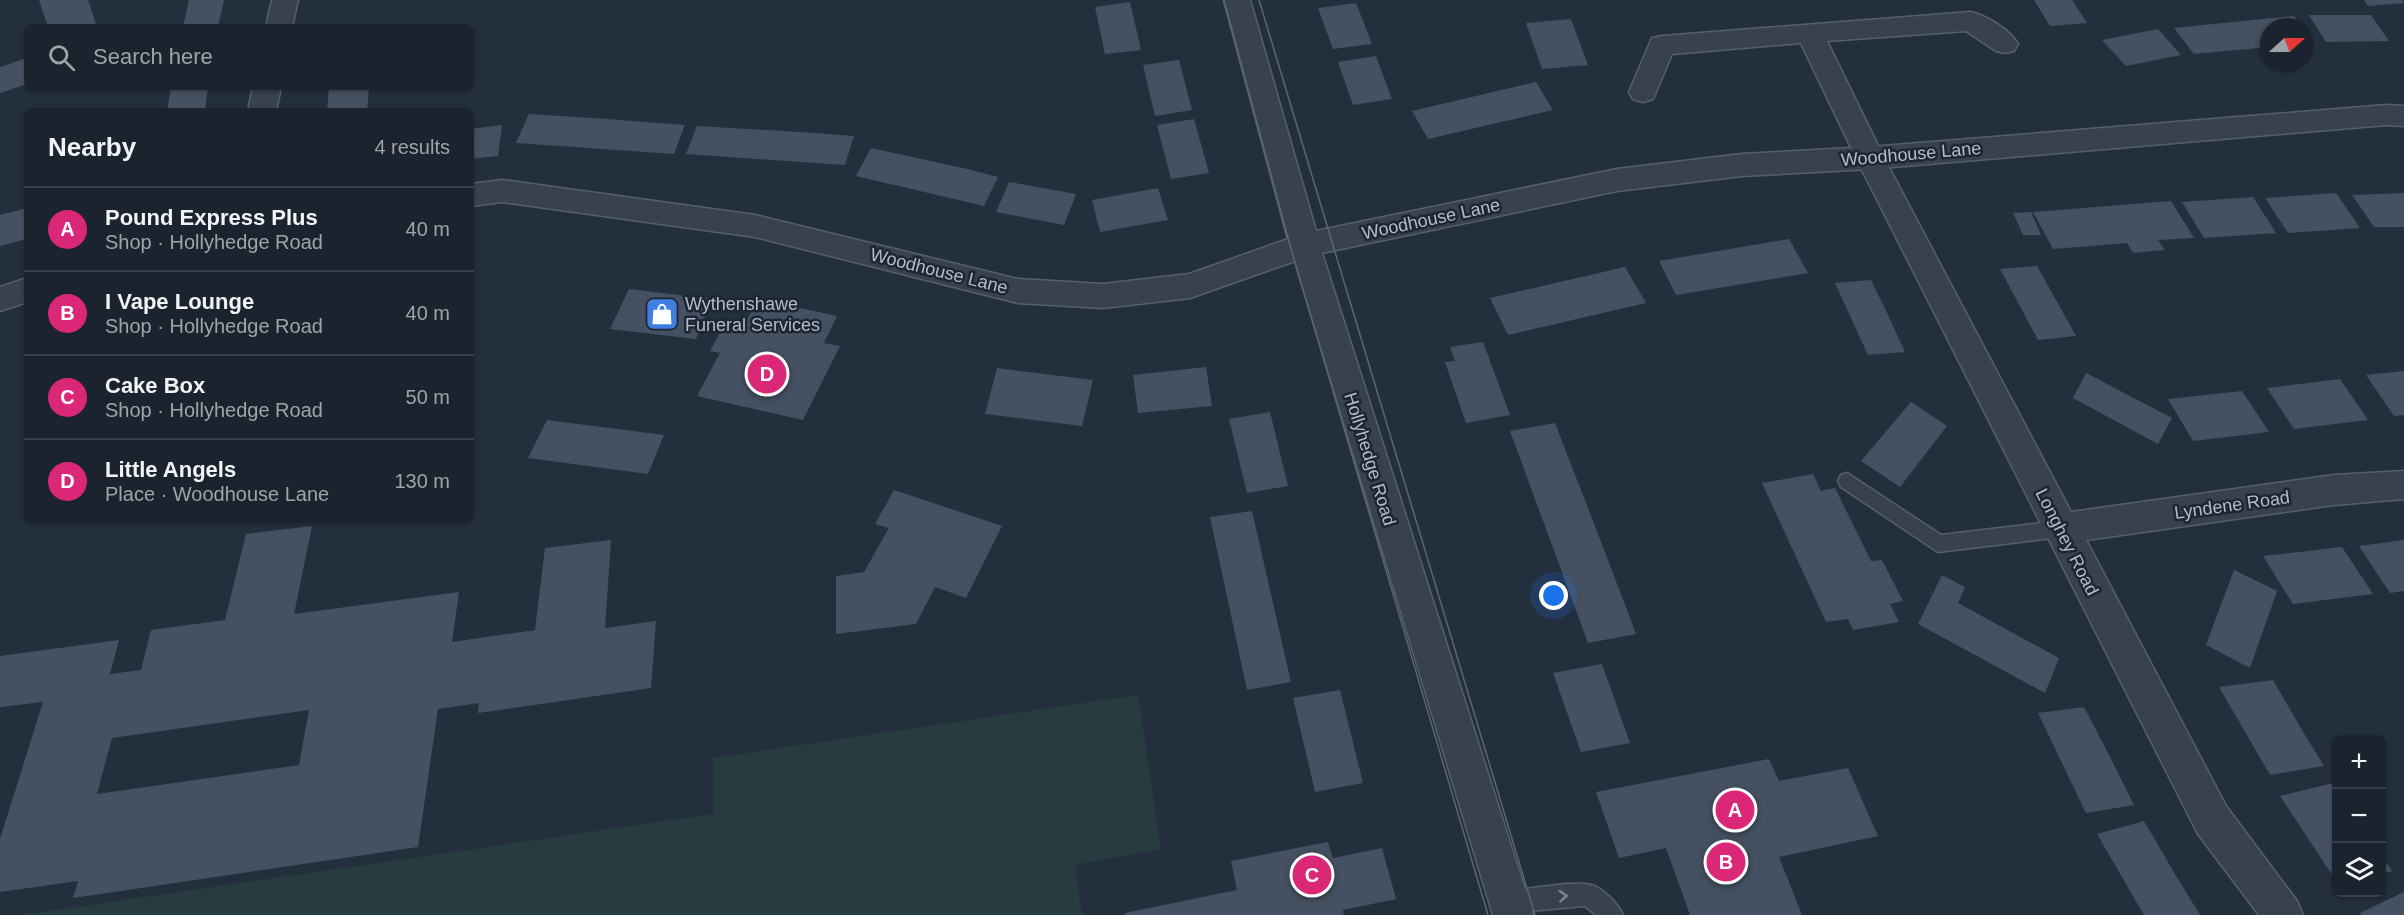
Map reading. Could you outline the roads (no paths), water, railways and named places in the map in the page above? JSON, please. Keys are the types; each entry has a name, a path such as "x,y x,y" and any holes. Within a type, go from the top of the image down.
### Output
{"street":[{"path":"280,24 285,0"},
{"name":"Hollyhedge Road","path":"1237,0 1305,245 1508,911"},
{"path":"1643,92 1662,45 1971,21 2005,44"},
{"name":"Longhey Road","path":"1810,34 1870,158 2212,820 2283,915"},
{"path":"263,108 266,90"},
{"name":"Woodhouse Lane","path":"474,195 502,191 755,226 1018,291 1103,296 1190,286 1305,245 1617,180 1742,165 1870,158 2166,132 2386,115 2404,116"},
{"path":"0,298 24,291"},
{"name":"Lyndene Road","path":"2060,529 2334,490 2404,485"}],"lane":[{"path":"1847,481 1938,544 2060,529"},
{"path":"1508,911 1566,895 1589,895 1612,915"}],"tram line":[{"path":"1224,0 1291,249 1488,915"},
{"path":"1259,0 1535,915"}],"place":[{"name":"Wythenshawe Funeral Services","path":"662,314"},
{"name":"Little Angels","path":"767,374"},
{"name":"Pound Express Plus","path":"1735,810"},
{"name":"I Vape Lounge","path":"1726,862"},
{"name":"Cake Box","path":"1312,875"}]}
